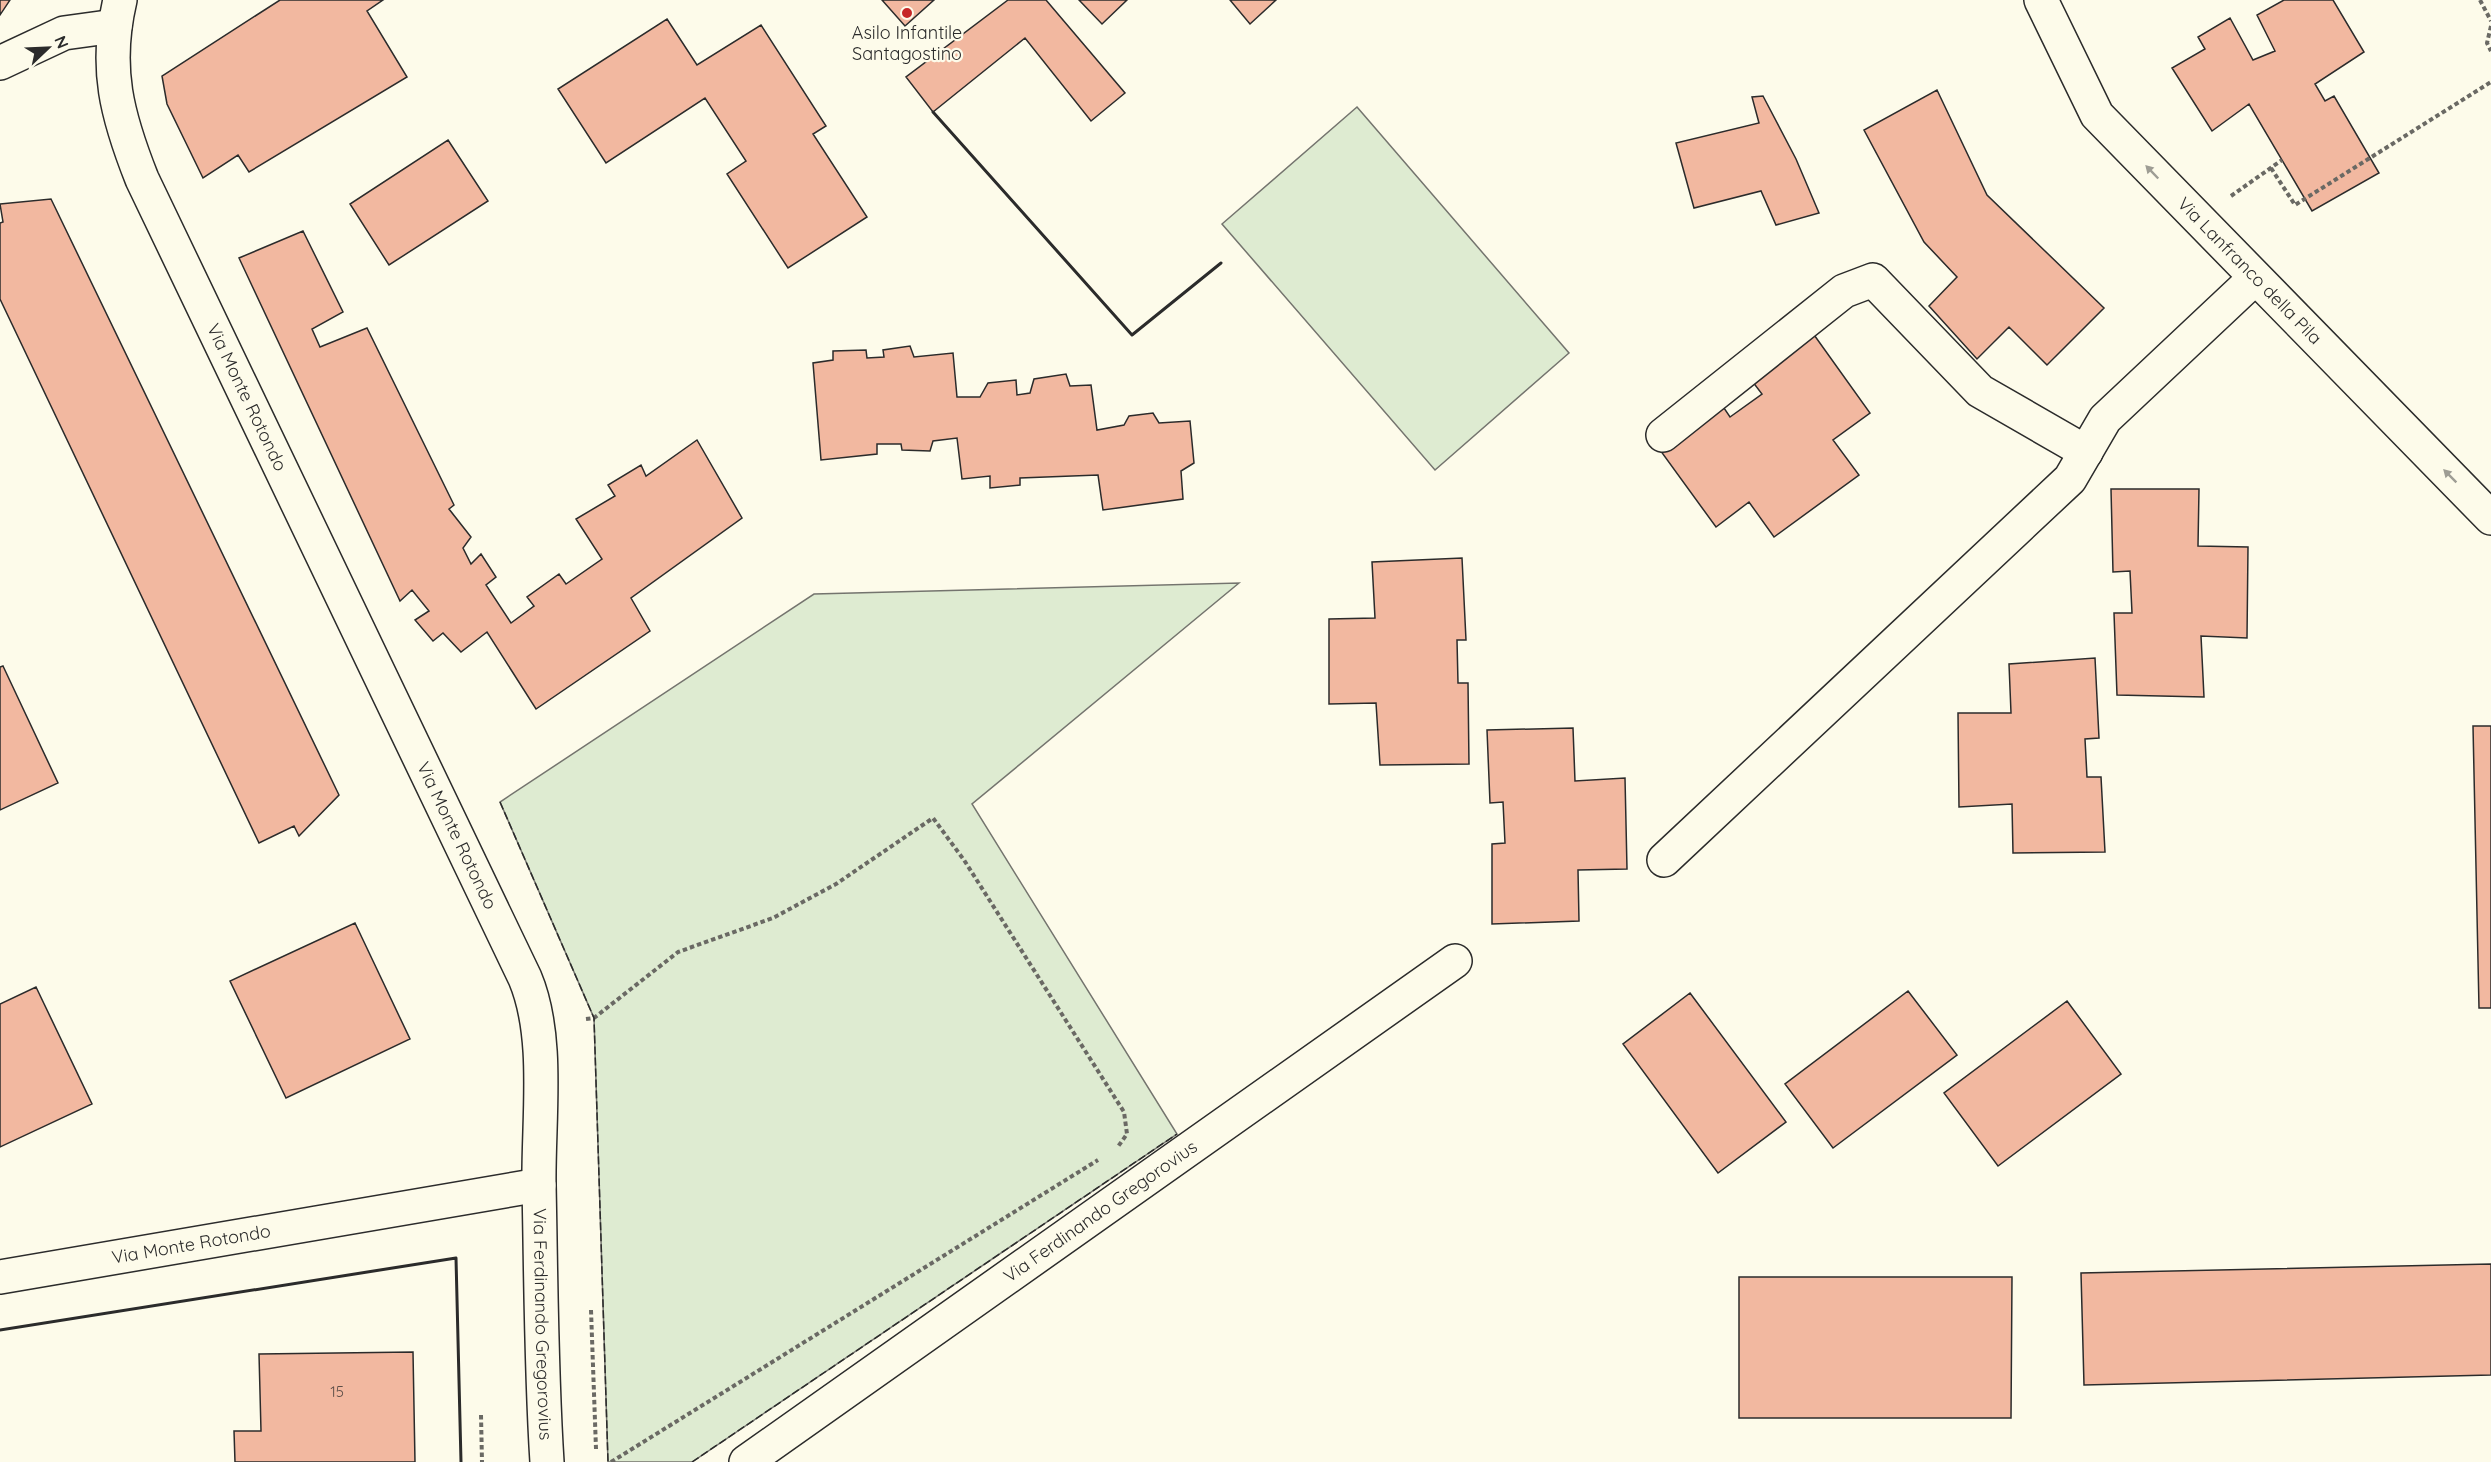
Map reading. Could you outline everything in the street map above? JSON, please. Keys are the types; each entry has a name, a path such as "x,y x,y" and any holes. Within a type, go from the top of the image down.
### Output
{"street":[{"name":"Via Lanfranco della Pila","path":"2041,0 2097,115 2491,518"},
{"path":"0,63 64,33 117,13"},
{"name":"Via Monte Rotondo","path":"0,1277 539,1185 539,1036 538,1019 530,990 142,179 115,102 112,67 117,13"},
{"path":"1664,860 2070,478 2105,419 2255,278"},
{"path":"1663,435 1844,291 1873,280 1980,391 2086,452"},
{"name":"Via Ferdinando Gregorovius","path":"746,1462 1455,961"},
{"name":"Via Ferdinando Gregorovius","path":"539,1185 547,1462"}],"path":[{"path":"2480,0 2491,21"},
{"path":"2491,26 2487,43 2491,51"},
{"path":"2271,168 2295,205 2491,82"},
{"path":"2230,196 2282,160"},
{"path":"586,1019 594,1018 678,952 773,918 836,884 933,818 964,860 1124,1112 1127,1134 1117,1148 611,1462"},
{"path":"591,1310 597,1449"},
{"path":"481,1415 482,1462"}],"green space":[{"path":"1357,107 1569,353 1435,470 1222,224"},
{"path":"1239,583 972,804 1177,1134 692,1462 608,1462 594,1018 500,802 814,594"}],"building":[{"path":"0,0 10,0 0,15"},
{"path":"280,0 383,0 367,11 407,77 249,172 238,155 203,178 167,104 162,76"},
{"name":"Asilo Infantile Santagostino","path":"882,0 934,0 905,26"},
{"path":"1008,0 1046,0 1125,93 1091,121 1025,38 933,112 906,77"},
{"path":"1079,0 1127,0 1102,24"},
{"path":"1230,0 1276,0 1250,24"},
{"path":"2284,0 2333,0 2364,52 2315,84 2325,101 2334,96 2379,173 2312,211 2249,104 2212,131 2172,68 2205,49 2198,37 2230,18 2253,60 2275,51 2257,15"},
{"path":"667,19 697,65 761,25 826,126 813,134 867,217 788,268 727,174 746,161 705,98 606,163 558,89"},
{"path":"1937,90 1987,195 2104,308 2047,365 2009,327 1977,359 1929,306 1957,277 1924,242 1864,130"},
{"path":"1763,96 1796,159 1819,213 1776,225 1761,191 1694,208 1676,143 1759,123 1752,97"},
{"path":"448,140 488,201 389,265 350,204"},
{"path":"51,199 339,795 299,836 294,826 259,843 0,299 0,223 3,222 0,204"},
{"path":"303,231 343,312 312,329 320,347 367,328 454,505 449,509 471,537 463,548 471,564 481,554 496,577 486,585 511,623 534,606 527,597 559,574 566,584 602,559 576,519 615,496 608,485 641,465 646,476 697,440 742,518 631,598 650,631 536,709 487,632 461,652 443,633 433,641 415,620 429,611 412,590 400,601 239,258"},
{"path":"1812,332 1870,413 1833,440 1859,475 1774,537 1749,502 1716,527 1660,450 1722,405 1730,417 1762,394 1749,377"},
{"path":"910,346 914,357 953,353 957,397 980,397 988,383 1016,380 1017,395 1030,393 1034,379 1066,374 1070,386 1091,385 1097,430 1124,425 1129,416 1153,413 1159,423 1190,421 1194,463 1181,471 1183,499 1103,510 1098,475 1020,478 1020,485 990,488 990,476 962,479 957,438 933,441 930,451 902,450 901,444 877,444 877,454 821,460 813,363 833,360 833,351 866,350 867,358 884,357 883,350"},
{"path":"2111,489 2199,489 2198,546 2248,547 2247,638 2201,636 2204,697 2117,695 2114,613 2132,613 2130,571 2113,572"},
{"path":"1462,558 1466,640 1457,640 1458,683 1468,683 1469,764 1380,765 1376,703 1329,704 1329,619 1375,618 1372,562"},
{"path":"2095,658 2099,738 2085,739 2087,777 2101,777 2105,852 2013,853 2012,804 1959,807 1958,713 2011,713 2009,664"},
{"path":"3,666 58,783 0,810 0,667"},
{"path":"2473,726 2491,726 2491,1008 2479,1008"},
{"path":"1573,728 1575,781 1625,778 1627,869 1578,870 1579,921 1492,924 1492,844 1505,843 1503,802 1490,803 1487,730"},
{"path":"355,923 410,1039 286,1098 230,981"},
{"path":"36,987 92,1104 0,1147 0,1004"},
{"path":"1908,991 1957,1055 1833,1148 1785,1084"},
{"path":"1690,993 1786,1122 1718,1173 1623,1044"},
{"path":"2067,1001 2121,1074 1998,1166 1944,1093"},
{"path":"2491,1264 2491,1375 2084,1385 2081,1273"},
{"path":"1739,1277 2012,1277 2011,1418 1739,1418"},
{"path":"413,1352 415,1462 235,1462 234,1431 261,1431 259,1354"}],"fence":[{"path":"500,802 594,1018 608,1462"},
{"path":"692,1462 1177,1134"}],"wall":[{"path":"933,112 1132,335 1221,263"},
{"path":"0,1330 456,1258 461,1462"}],"place":[{"name":"Asilo Infantile Santagostino","path":"907,13"}]}
